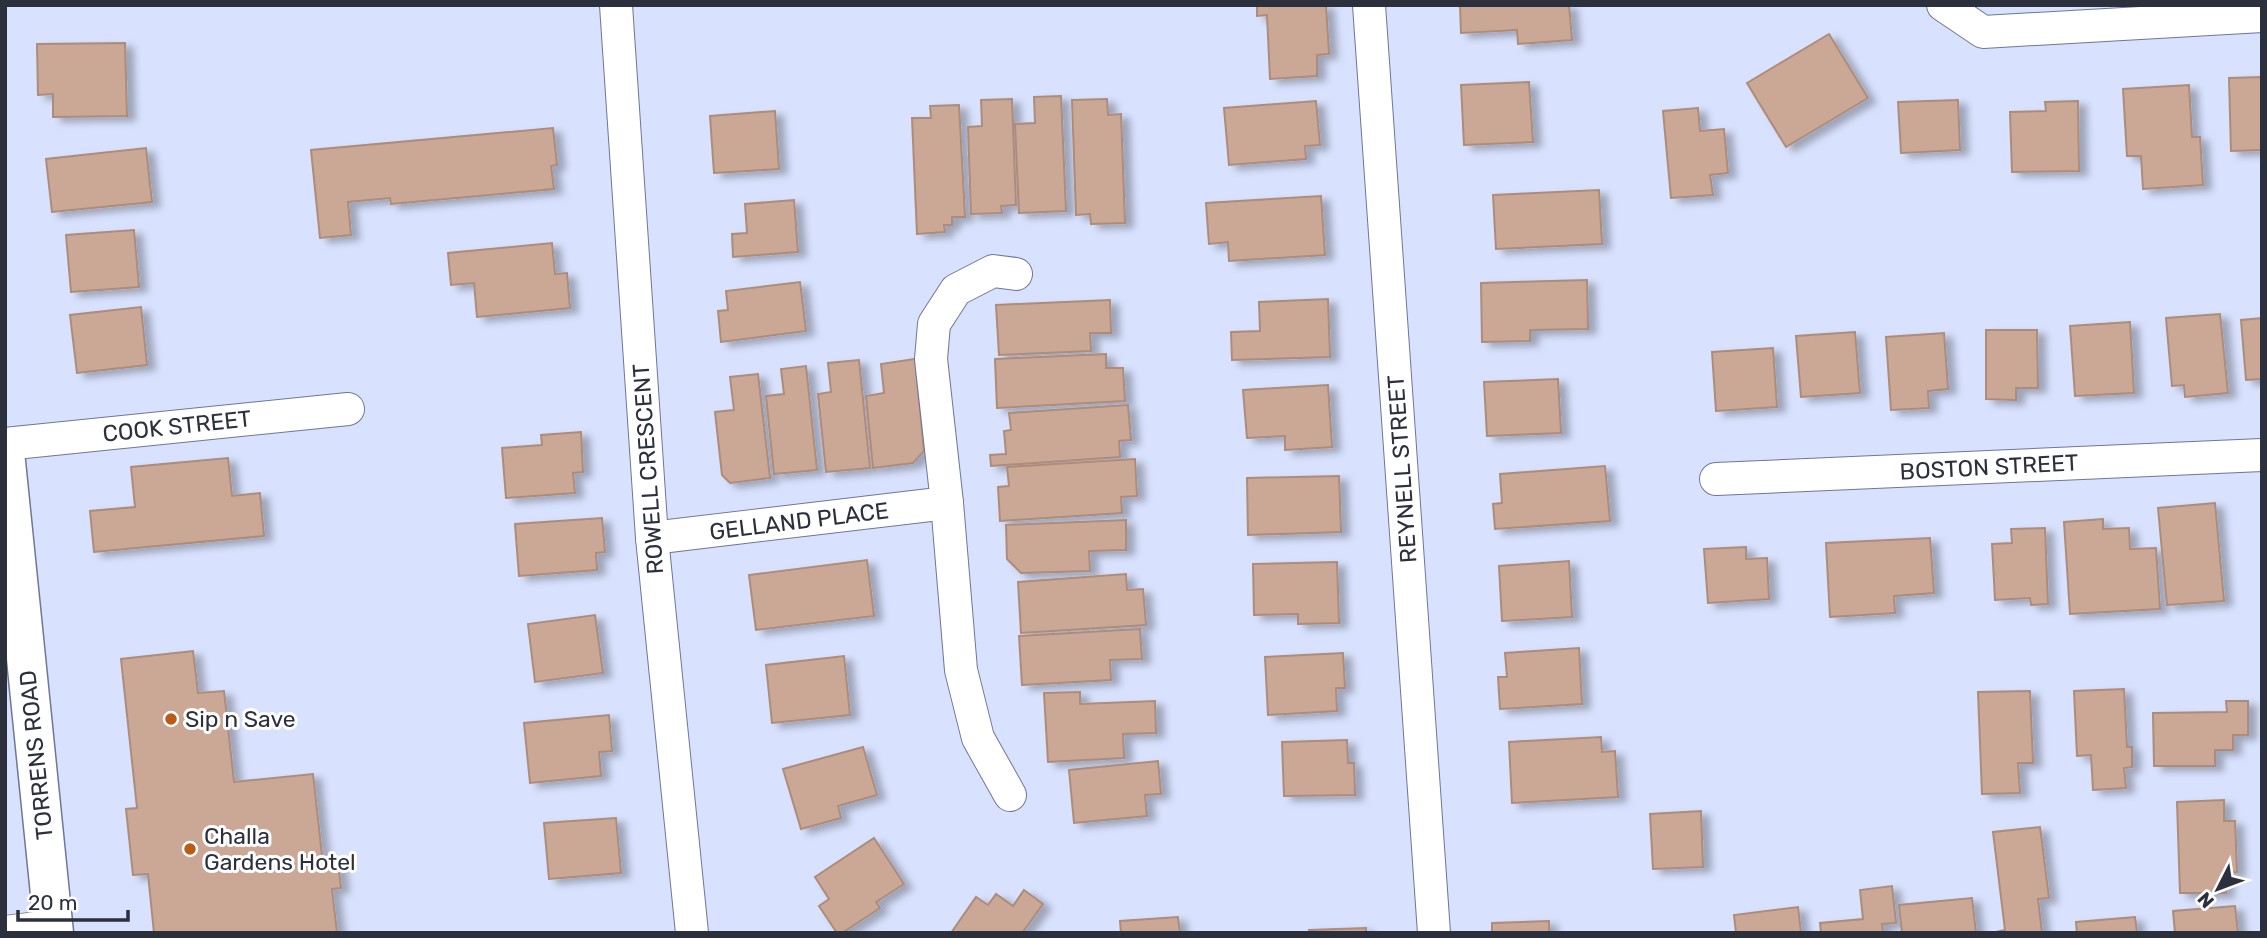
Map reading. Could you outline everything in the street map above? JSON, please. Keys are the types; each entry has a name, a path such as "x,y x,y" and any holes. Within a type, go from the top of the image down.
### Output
{"main road":[{"name":"TORRENS ROAD","path":"5,452 54,930"}],"street":[{"name":"ROWELL CRESCENT","path":"616,5 652,538 692,933"},
{"name":"REYNELL STREET","path":"1369,5 1434,933"},
{"path":"1944,5 1983,32 2262,16"},
{"path":"1010,795 978,738 961,670 931,359 934,324 956,289 993,271 1016,274"},
{"name":"COOK STREET","path":"5,444 348,408"},
{"name":"BOSTON STREET","path":"1716,479 2262,455"},
{"name":"GELLAND PLACE","path":"652,538 947,503"},
{"path":"5,932 54,930"}],"building":[{"path":"1257,5 1326,5 1329,54 1317,55 1317,76 1270,79 1267,15 1257,16"},
{"path":"1460,5 1569,5 1572,40 1518,44 1517,30 1461,33"},
{"path":"1829,34 1868,98 1786,147 1747,83"},
{"path":"125,43 127,116 53,117 53,94 38,95 37,44"},
{"path":"2262,77 2262,150 2231,151 2229,78"},
{"path":"1529,82 1533,142 1464,145 1461,85"},
{"path":"2189,85 2192,137 2200,137 2203,185 2143,189 2141,156 2127,156 2123,89"},
{"path":"1061,96 1066,211 1019,213 1015,124 1035,123 1034,97"},
{"path":"1012,99 1016,205 1001,206 1002,213 971,214 968,127 982,126 981,100"},
{"path":"1107,99 1108,115 1121,114 1125,223 1091,224 1090,214 1076,215 1072,100"},
{"path":"1958,100 1960,150 1901,153 1898,102"},
{"path":"1316,101 1320,145 1305,146 1306,159 1229,165 1224,108"},
{"path":"2078,101 2079,171 2012,172 2010,112 2046,111 2045,102"},
{"path":"959,105 965,217 952,217 952,225 944,225 945,232 917,234 912,118 931,118 930,106"},
{"path":"1698,108 1700,131 1724,129 1728,173 1710,175 1713,195 1671,198 1663,111"},
{"path":"775,111 779,169 714,173 710,116"},
{"path":"553,128 557,165 551,166 554,189 391,204 390,198 348,202 351,235 320,238 311,150"},
{"path":"146,148 152,202 52,212 46,159"},
{"path":"1599,190 1602,244 1496,249 1493,195"},
{"path":"1321,196 1325,255 1229,261 1228,242 1209,244 1206,203"},
{"path":"794,200 798,252 733,257 732,234 747,233 745,204"},
{"path":"134,230 139,287 71,292 66,235"},
{"path":"552,243 555,274 567,273 570,308 477,317 474,283 451,285 448,253"},
{"path":"1587,280 1588,329 1530,330 1530,341 1482,342 1481,283"},
{"path":"800,282 806,331 721,342 718,311 728,310 726,291"},
{"path":"1328,299 1330,357 1232,360 1231,332 1260,331 1259,302"},
{"path":"1110,300 1111,333 1090,333 1091,351 999,355 996,305"},
{"path":"141,307 147,365 77,373 70,315"},
{"path":"2220,314 2228,393 2185,397 2184,385 2172,386 2166,318"},
{"path":"2262,318 2262,379 2246,380 2241,320"},
{"path":"2130,322 2134,393 2075,396 2070,326"},
{"path":"1986,330 2037,330 2038,388 2016,388 2016,400 1986,399"},
{"path":"1855,332 1860,393 1801,397 1796,336"},
{"path":"1944,333 1948,389 1928,391 1929,408 1891,410 1886,337"},
{"path":"1773,348 1777,407 1716,411 1712,352"},
{"path":"1106,354 1106,368 1123,368 1125,401 997,408 995,359"},
{"path":"915,359 924,451 913,463 873,468 866,396 884,393 881,364"},
{"path":"859,360 870,468 826,472 818,394 831,392 828,363"},
{"path":"806,366 817,470 774,474 766,396 784,394 781,369"},
{"path":"758,374 770,478 730,483 722,475 715,412 734,410 730,377"},
{"path":"1558,379 1561,433 1487,436 1484,382"},
{"path":"1328,385 1332,447 1285,450 1285,436 1247,438 1243,390"},
{"path":"1128,405 1131,440 1119,441 1120,457 991,466 990,455 1006,454 1004,431 1011,430 1009,413"},
{"path":"581,432 583,472 573,473 575,493 506,498 502,448 542,445 541,435"},
{"path":"228,458 232,496 260,493 264,536 94,552 90,511 135,507 131,467"},
{"path":"1135,459 1137,496 1121,497 1122,513 1000,521 998,487 1009,486 1007,467"},
{"path":"1605,466 1610,521 1495,529 1493,504 1502,503 1500,474"},
{"path":"1339,476 1341,532 1248,535 1247,478"},
{"path":"2215,503 2224,601 2167,605 2158,508"},
{"path":"602,518 605,552 596,553 597,570 519,576 515,524"},
{"path":"2103,519 2103,529 2129,528 2130,549 2156,548 2160,609 2070,614 2064,522"},
{"path":"1126,520 1126,550 1089,551 1090,571 1021,573 1007,559 1006,525"},
{"path":"2045,528 2048,604 2031,605 2030,598 1995,600 1992,544 2012,543 2011,529"},
{"path":"1930,538 1934,593 1894,596 1895,613 1830,617 1826,543"},
{"path":"1746,547 1746,559 1767,558 1769,599 1708,603 1704,549"},
{"path":"867,560 874,616 756,630 749,575"},
{"path":"1569,561 1572,617 1502,621 1499,566"},
{"path":"1337,562 1339,623 1298,624 1298,614 1254,615 1253,564"},
{"path":"1126,574 1127,590 1143,589 1146,625 1021,633 1018,582"},
{"path":"595,615 603,673 535,682 528,624"},
{"path":"1140,629 1142,659 1110,660 1111,680 1022,685 1019,636"},
{"path":"1579,648 1582,704 1500,709 1498,677 1507,677 1505,653"},
{"path":"193,651 198,693 224,691 234,782 313,774 323,865 338,863 341,888 332,889 337,933 154,933 148,874 133,875 126,809 137,808 121,659"},
{"path":"1343,653 1345,688 1336,688 1337,711 1268,715 1265,657"},
{"path":"844,656 850,715 772,723 766,665"},
{"path":"2124,689 2127,747 2132,747 2132,767 2124,768 2126,788 2093,790 2091,755 2077,756 2074,691"},
{"path":"2030,691 2033,763 2018,763 2020,793 1982,794 1978,692"},
{"path":"1080,692 1080,704 1155,701 1156,733 1123,734 1124,758 1048,762 1044,693"},
{"path":"2226,701 2248,701 2248,735 2233,735 2233,750 2215,750 2215,766 2154,766 2153,713 2227,712"},
{"path":"609,715 612,751 599,752 601,776 530,783 524,723"},
{"path":"1601,737 1602,752 1615,751 1618,797 1512,803 1509,742"},
{"path":"1347,740 1348,763 1354,763 1355,795 1284,796 1282,742"},
{"path":"863,747 877,795 838,806 841,818 801,829 783,769"},
{"path":"1158,761 1161,794 1145,795 1147,816 1074,823 1069,770"},
{"path":"2224,800 2224,821 2235,821 2237,872 2225,873 2226,893 2180,893 2177,802"},
{"path":"1701,811 1703,867 1653,869 1650,814"},
{"path":"616,818 621,873 549,879 544,823"},
{"path":"2040,827 2049,898 2038,899 2042,933 1991,933 2005,930 1993,832"},
{"path":"874,838 904,884 876,902 880,908 842,933 837,933 819,906 829,899 815,877"},
{"path":"1892,886 1896,923 1882,924 1883,933 1821,933 1820,923 1863,919 1860,890"},
{"path":"1024,890 1043,904 1022,933 951,933 976,897 988,905 996,894 1013,906"},
{"path":"1972,898 1976,933 1902,933 1899,905"},
{"path":"2235,906 2238,933 2175,933 2173,911"},
{"path":"1798,907 1801,933 1736,933 1734,915"},
{"path":"1178,917 1180,933 1121,933 1120,921"},
{"path":"2135,917 2137,933 2077,933 2076,922"},
{"path":"1549,921 1549,933 1492,933 1492,923"},
{"path":"1366,928 1366,933 1310,933 1309,930"}],"place":[{"name":"Sip n Save","path":"171,719"},
{"name":"Challa Gardens Hotel","path":"190,849"}]}
